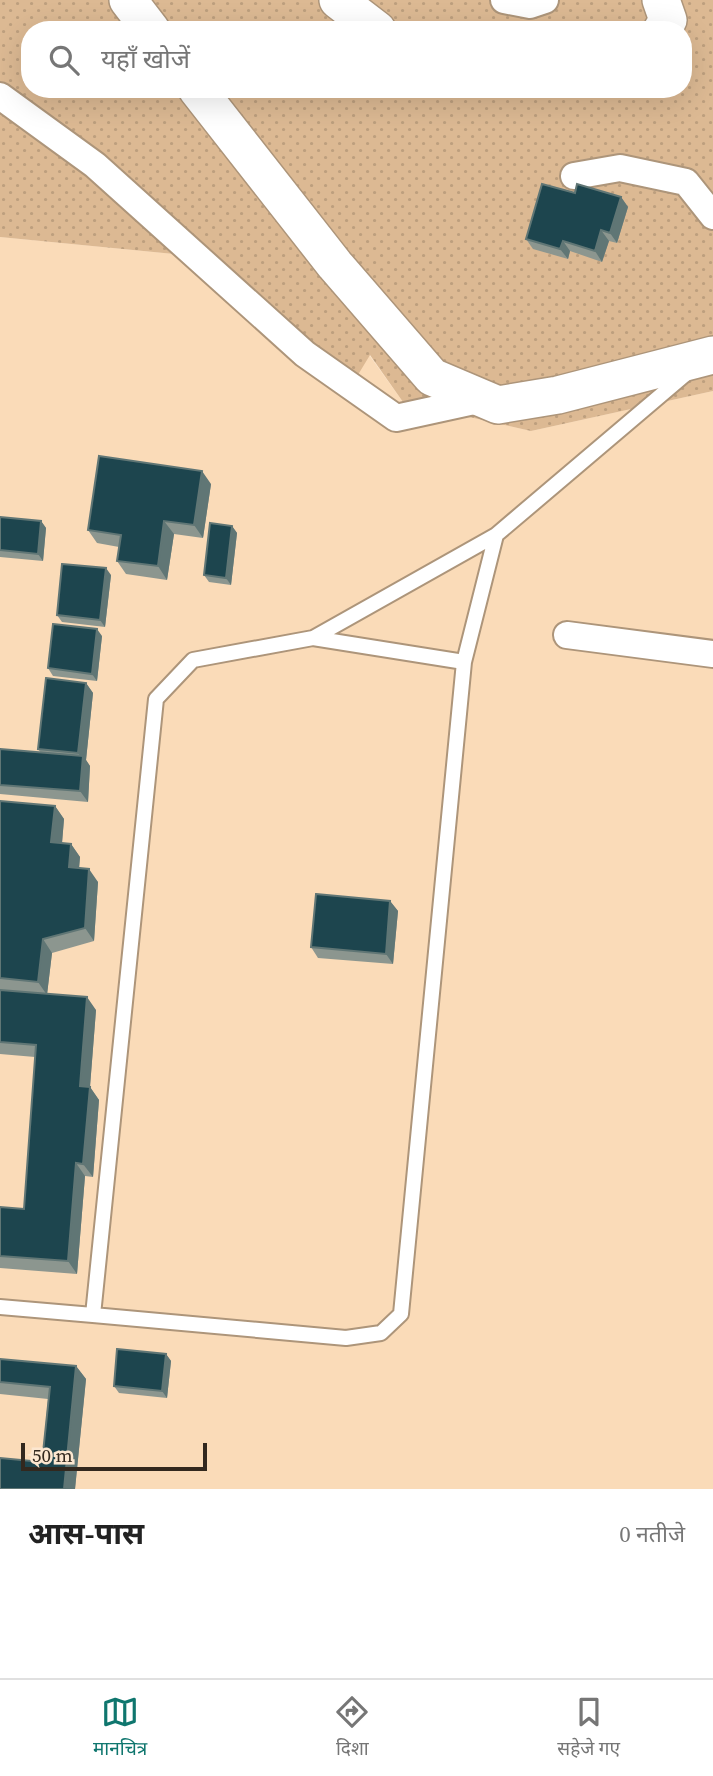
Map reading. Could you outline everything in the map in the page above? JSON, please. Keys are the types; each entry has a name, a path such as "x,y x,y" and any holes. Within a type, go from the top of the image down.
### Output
{"street":[{"path":"128,0 144,21"},
{"path":"338,0 365,21"},
{"path":"504,0 530,5 545,0"},
{"path":"661,0 667,21"},
{"path":"0,96 95,165 305,354 396,418 482,399"},
{"path":"204,98 335,265 432,377 498,405 534,399 708,357"},
{"path":"574,176 620,168 686,182 713,216"},
{"path":"567,635 713,654"}],"lane":[{"path":"93,1315 156,699 192,660 313,638 496,535 708,357"},
{"path":"0,1307 346,1338 382,1333 401,1314 464,662 496,535"},
{"path":"313,638 464,662"}],"shaded area":[{"path":"0,0 713,0 713,391 531,431 403,402 370,355 350,388 215,258 0,237"},
{"path":"0,237 215,258 350,387 369,355 403,402 531,431 713,391 713,1489 0,1489"}],"building":[{"path":"542,184 575,193 577,184 621,197 610,233 601,230 595,251 563,241 560,249 526,239"},
{"path":"99,456 202,471 194,525 164,521 158,566 117,561 121,535 88,530"},
{"path":"0,517 41,521 38,554 0,550"},
{"path":"210,523 232,526 226,578 204,575"},
{"path":"62,564 106,568 100,620 57,615"},
{"path":"53,624 97,629 92,674 48,668"},
{"path":"46,678 86,683 78,753 38,749"},
{"path":"0,749 83,756 80,791 0,785"},
{"path":"0,801 55,806 51,842 71,844 69,867 89,869 85,928 43,939 38,982 0,978"},
{"path":"316,894 390,901 386,954 311,947"},
{"path":"0,990 87,997 80,1086 90,1087 83,1164 76,1163 68,1261 0,1256 0,1207 24,1209 36,1045 0,1042"},
{"path":"117,1349 166,1354 162,1391 114,1386"},
{"path":"0,1359 76,1366 64,1489 0,1489 0,1458 42,1462 50,1387 0,1382"}]}
